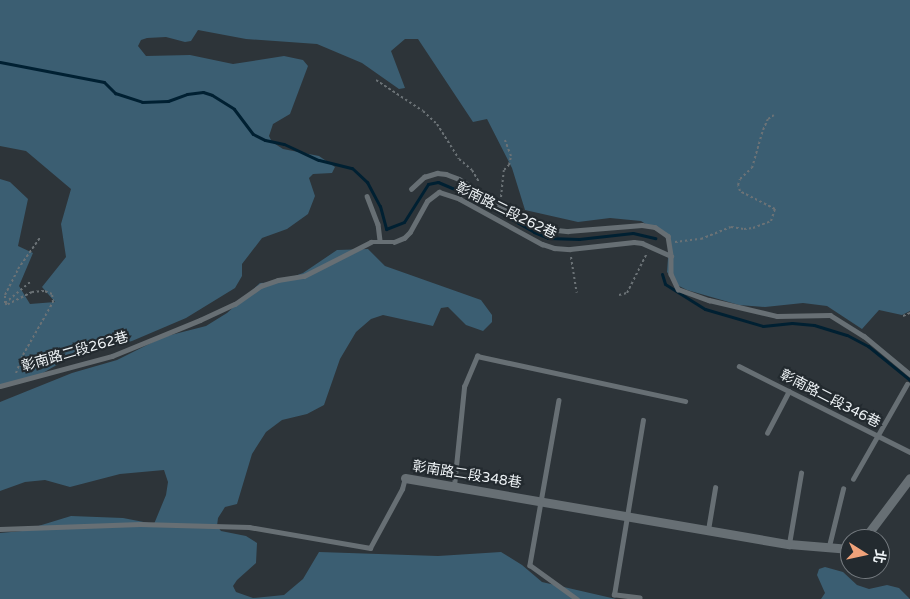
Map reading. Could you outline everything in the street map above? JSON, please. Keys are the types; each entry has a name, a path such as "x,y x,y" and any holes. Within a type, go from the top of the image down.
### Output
{"street":[{"name":"彰南路二段348巷","path":"405,478 789,544 840,547"},
{"path":"872,529 910,478"}],"lane":[{"path":"411,189 424,177 437,173 458,179 500,205 548,229 568,231 642,225 655,227 668,236 671,242 671,274 674,283 684,292 747,311 776,316 830,316 864,336 910,374"},
{"name":"彰南路二段262巷","path":"0,386 112,356 235,304 261,286 278,280 304,276 360,247 380,241 394,242 404,238 410,232 427,201 440,192 460,199 542,244 570,249 634,242 650,246 671,256"},
{"path":"367,196 378,224 380,241"},
{"path":"454,486 464,387 477,356 685,401"},
{"name":"彰南路二段346巷","path":"739,366 910,452"},
{"path":"853,479 907,384"},
{"path":"767,433 789,391"},
{"path":"559,400 530,565 577,599"},
{"path":"640,598 614,594 644,420"},
{"path":"789,544 801,474"},
{"name":"彰南路二段348巷","path":"0,529 140,524 249,527 370,548 402,489 405,478"},
{"path":"708,530 715,488"},
{"path":"830,546 843,489"}],"path":[{"path":"376,80 423,111 437,124 459,159 472,170 483,194"},
{"path":"671,242 701,239 731,227 744,230 771,221 775,209 745,195 740,191 738,185 740,179 752,168 763,130 768,119 774,115"},
{"path":"500,205 504,170 509,165 511,156 505,140"},
{"path":"5,302 5,295 18,268 40,237"},
{"path":"619,295 627,292 650,246"},
{"path":"570,249 577,292"},
{"path":"5,302 30,281"},
{"path":"5,302 7,305 32,292 44,291 52,294 53,302 23,355 14,381"},
{"path":"903,316 910,314"}],"shaded area":[{"path":"0,0 910,0 910,311 902,315 879,310 862,329 827,306 803,303 765,307 739,305 687,290 675,284 667,272 669,244 665,236 641,221 610,218 578,222 525,210 512,168 487,119 473,122 418,39 405,39 391,51 405,88 399,89 362,63 317,44 246,39 198,30 191,41 185,42 166,37 147,38 141,40 138,46 146,56 190,55 233,64 284,56 303,60 308,66 290,114 273,124 269,136 272,142 283,149 319,156 335,167 332,173 313,174 309,178 315,196 308,214 287,229 262,238 242,264 242,276 235,288 186,318 132,341 69,358 41,374 0,388 0,179 10,182 28,199 18,246 33,253 19,286 30,304 55,302 42,287 66,257 61,224 71,189 26,151 0,146"},
{"path":"368,249 385,266 481,300 492,315 492,322 483,331 466,325 448,307 441,308 433,326 383,315 371,319 356,332 340,359 324,405 307,414 282,420 266,432 252,454 237,504 225,507 218,518 217,526 221,531 246,536 257,543 256,563 237,580 233,586 236,592 253,598 284,595 303,579 319,552 438,556 501,552 522,565 542,582 616,599 0,599 0,533 22,531 71,516 123,518 154,524 166,495 168,482 164,470 120,474 70,487 45,480 25,482 0,491 0,402 72,373 117,360 163,337 206,326 227,313 260,283 279,282 303,273 337,250"},
{"path":"825,567 840,571 840,579 851,579 857,585 869,589 887,585 899,588 910,599 821,599 825,593 817,575 819,569"}],"waterway":[{"path":"0,62 104,82 115,93 142,102 168,101 187,94 203,92 212,95 234,109 253,134 265,140 284,144 319,160 352,168 367,182 380,206 386,229 404,222 428,184 438,182 469,195 548,238 579,239 633,233 655,238"},
{"path":"662,274 665,284 705,309 763,326 792,323 814,325 847,335 868,346 910,380"}]}
